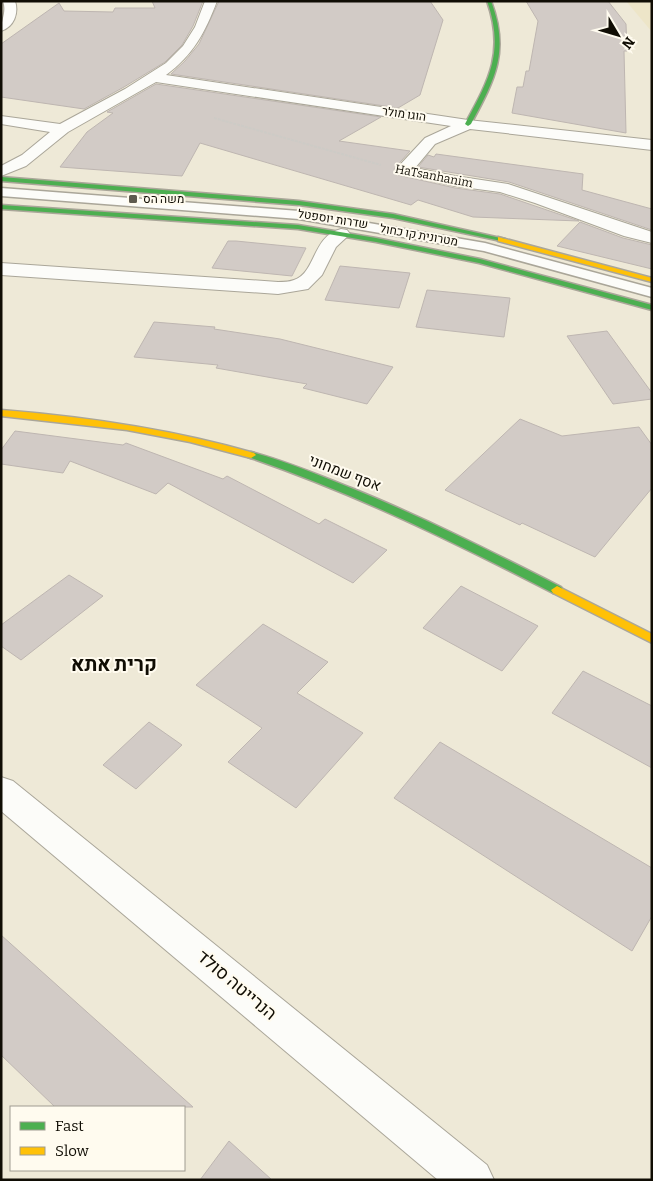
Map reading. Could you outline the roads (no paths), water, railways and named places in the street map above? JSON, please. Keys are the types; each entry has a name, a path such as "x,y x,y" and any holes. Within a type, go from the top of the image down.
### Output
{"street":[{"path":"1,27 8,21 12,12 9,1"},
{"path":"1,171 24,163 63,129 157,78 191,45 207,17 211,1"},
{"path":"468,124 489,87 501,50 499,27 489,1"},
{"name":"הוגו מולר","path":"157,78 468,124 652,145"},
{"path":"1,120 63,129"},
{"name":"HaTsanhanim","path":"468,124 430,141 404,170 455,181 502,187 652,238"},
{"path":"24,163 21,170 22,173 34,180 45,182"},
{"name":"שדרות יוספטל","path":"1,179 299,203 393,216 488,236 652,280"},
{"name":"שדרות יוספטל","path":"1,207 298,228 341,234 480,261 652,308"},
{"path":"1,269 278,288 300,285 313,275 328,244 341,234"},
{"name":"אסף שמחוני","path":"1,413 81,420 156,431 219,446 277,463 396,510 652,639"},
{"name":"הנרייטה סולד","path":"1,791 472,1180"}],"lane":[{"name":"מטרונית קו כחול","path":"1,192 299,215 485,248 652,293"}],"place":[{"name":"משה הס","path":"133,199"}],"district":[{"name":"קרית אתא","path":"114,664"}]}
